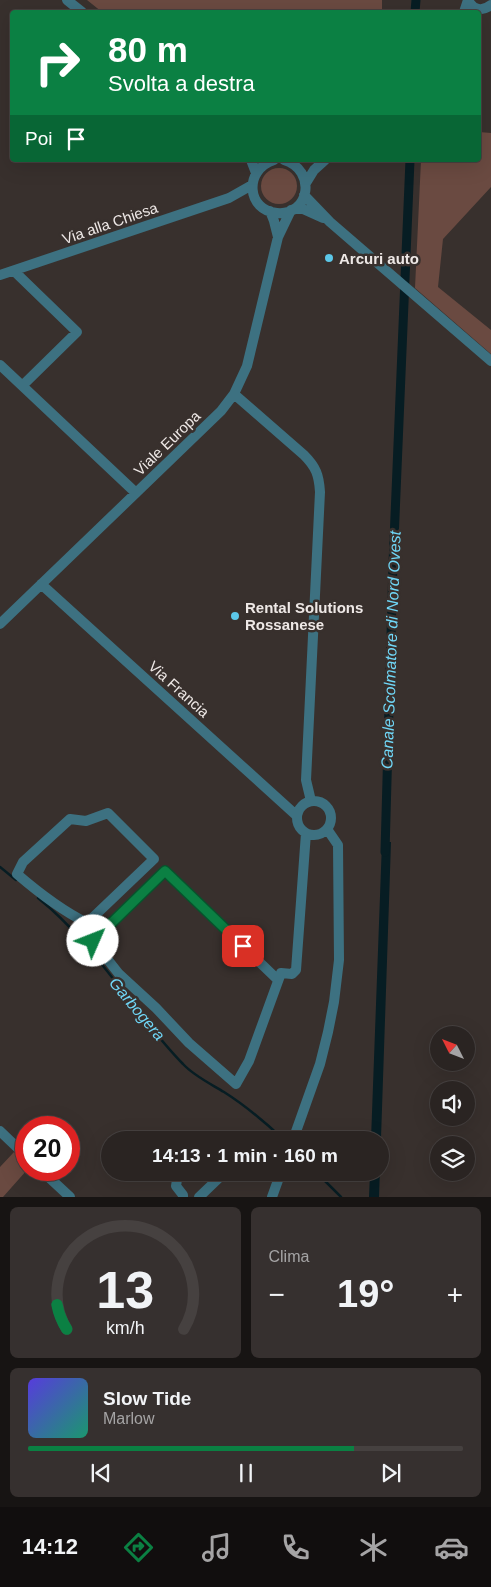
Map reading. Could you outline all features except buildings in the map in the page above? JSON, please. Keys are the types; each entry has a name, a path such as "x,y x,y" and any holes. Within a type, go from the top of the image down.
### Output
{"street":[{"path":"67,0 80,10"},
{"path":"468,0 473,7 484,9"},
{"path":"252,162 256,173"},
{"path":"267,162 256,173 252,185 256,199 262,207 270,211 284,213 293,209 303,209 330,222"},
{"path":"291,162 302,171 306,183"},
{"path":"297,166 322,162"},
{"path":"322,162 306,183 304,195 330,222 491,361"},
{"name":"Via alla Chiesa","path":"0,276 229,198 252,185"},
{"name":"Viale Europa","path":"0,624 222,411 234,394 247,366 278,237 293,209 302,200 304,195"},
{"name":"Via alla Chiesa","path":"229,198 256,199"},
{"path":"270,211 278,237"},
{"path":"14,271 77,332 23,385"},
{"path":"0,364 136,494"},
{"path":"234,394 304,455 314,465 319,478 316,602 306,780 310,801"},
{"name":"Via Francia","path":"41,584 297,816"},
{"path":"310,801 321,802 329,809 331,820 327,829 317,835 306,833 299,826 297,816 301,806 310,801"},
{"path":"87,923 154,859 108,813 86,821 70,820 23,862 17,874 67,914 87,923 99,934"},
{"path":"297,1131 320,1064 334,1002 339,960 338,845 327,829"},
{"path":"278,980 165,871 93,941 119,974 156,1008 189,1043 236,1084 249,1061 281,973 294,972 306,833"},
{"path":"0,1131 15,1145"},
{"path":"53,1181 70,1197"},
{"path":"177,1181 176,1186 183,1197"},
{"path":"199,1197 216,1181"},
{"path":"272,1197 278,1181"}],"shaded area":[{"path":"87,0 382,0 382,10 100,10"},
{"path":"481,132 491,133 491,187 443,239 438,287 491,330 491,354 415,288 421,162 481,162"},
{"path":"279,168 286,169 292,173 296,179 296,193 292,199 286,203 279,204 272,203 266,199 262,193 261,186 262,179 266,173 272,169"},
{"path":"14,1152 15,1181 17,1181 3,1197 0,1197 0,1167"}],"water":[{"path":"382,842 391,842 381,1131 371,1131"},
{"path":"370,1181 380,1181 379,1197 369,1197"}],"waterway":[{"name":"Canale Scolmatore di Nord Ovest","path":"415,10 416,0"},
{"name":"Canale Scolmatore di Nord Ovest","path":"385,852 393,564 410,162"},
{"name":"Garbogera","path":"0,867 16,880"},
{"name":"Garbogera","path":"38,898 78,936 147,1023 187,1068 240,1103 274,1131"},
{"name":"Garbogera","path":"325,1181 341,1197"}],"place":[{"name":"Arcuri auto","path":"329,258"},
{"name":"Rental Solutions Rossanese","path":"235,616"}],"route":[{"path":"93,941 165,871 243,946"}]}
